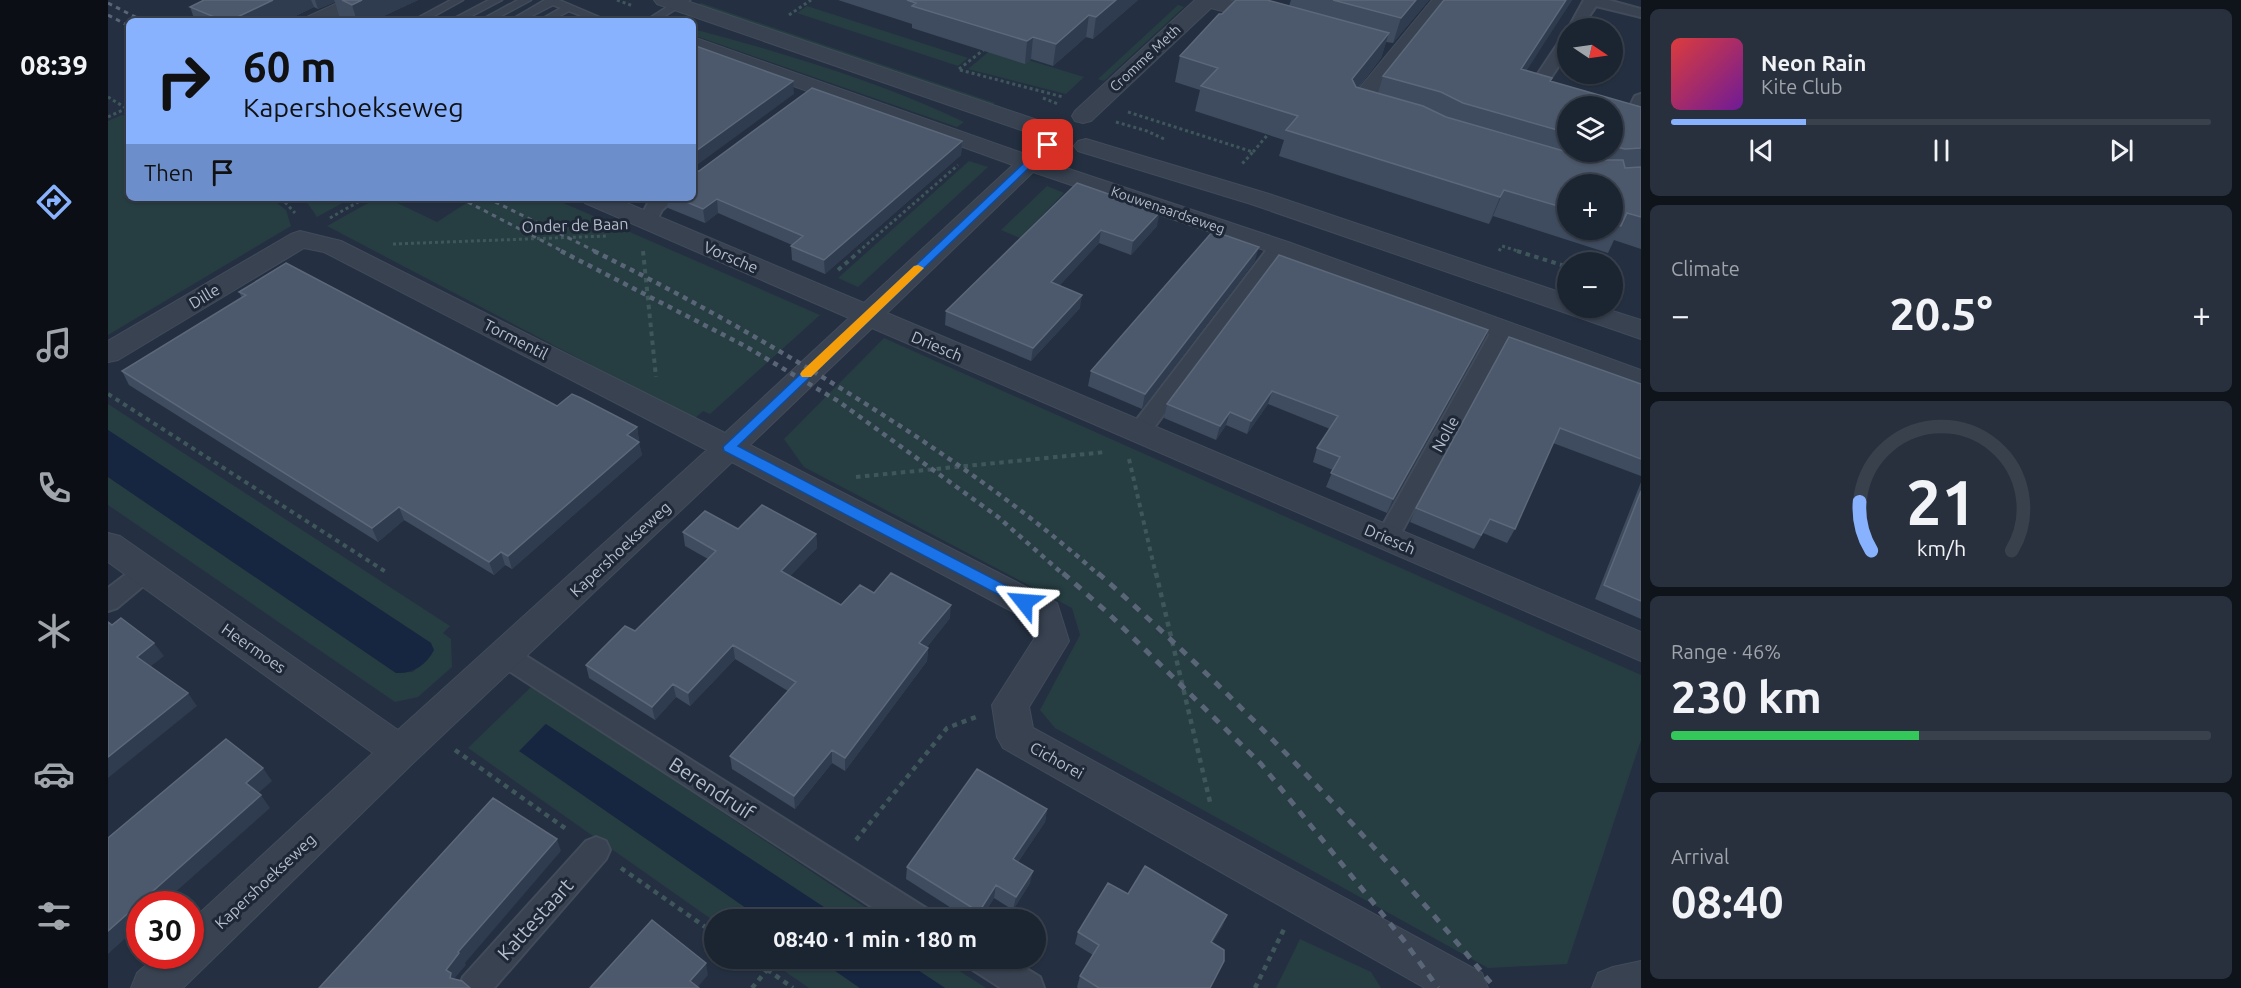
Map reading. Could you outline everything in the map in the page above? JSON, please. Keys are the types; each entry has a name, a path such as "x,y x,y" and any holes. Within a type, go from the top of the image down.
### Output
{"street":[{"path":"321,18 361,0"},
{"name":"Kouwenaardseweg","path":"708,0 1008,103 1063,127 1280,248 1641,381"},
{"path":"1207,0 1288,23"},
{"name":"Cromme Meth","path":"1063,127 1207,0"},
{"path":"1401,119 1357,106 1387,51 1443,0"},
{"path":"1580,18 1592,0 1641,13"},
{"name":"Kouwenaardseweg","path":"675,2 1063,127 1260,199 1557,300"},
{"name":"Kouwenaardseweg","path":"696,45 966,140 1063,127"},
{"path":"1557,56 1537,87 1570,96"},
{"path":"798,101 817,87"},
{"path":"1623,109 1639,110"},
{"name":"Kapershoekseweg","path":"204,938 400,752 729,447 1063,127"},
{"name":"Vorsche","path":"601,201 867,316"},
{"path":"648,221 654,207 663,201"},
{"name":"Dille","path":"108,353 300,239"},
{"name":"Tormentil","path":"300,239 332,246 729,447"},
{"path":"1133,441 1280,248"},
{"name":"Driesch","path":"867,316 1133,441 1387,538 1641,646"},
{"path":"1606,318 1641,330"},
{"name":"Nolle","path":"1387,538 1502,330"},
{"path":"729,447 1045,613 1052,641 1010,705"},
{"name":"Heermoes","path":"108,545 400,752"},
{"path":"108,601 146,571"},
{"name":"Berendruif","path":"506,656 901,909"},
{"name":"Cichorei","path":"1010,705 1016,736 1467,988"},
{"name":"Kattestaart","path":"474,988 596,850"},
{"path":"152,988 172,969"},
{"path":"999,969 1029,988"},
{"path":"1613,988 1641,982"}],"lane":[{"path":"423,18 458,0"},
{"path":"460,18 497,0"},
{"path":"490,18 526,0"},
{"path":"519,18 552,0 596,18"},
{"path":"654,18 675,2"},
{"path":"549,18 569,8"},
{"path":"580,18 587,14"}],"path":[{"path":"783,18 811,0"},
{"path":"986,47 958,70 1069,98 1074,93 1063,127 1253,152"},
{"path":"1008,103 1025,87"},
{"path":"108,98 126,107"},
{"path":"108,117 126,109"},
{"path":"1250,170 1239,166 1274,126"},
{"path":"836,272 968,156 966,140"},
{"path":"907,196 918,200"},
{"name":"Onder de Baan","path":"392,244 617,236"},
{"name":"Onder de Baan","path":"642,246 659,412"},
{"path":"1497,253 1502,246 1557,264"},
{"path":"108,394 386,572"},
{"path":"798,483 1133,441 1221,852"},
{"path":"834,867 947,728 1010,705"},
{"path":"1255,988 1300,896"},
{"path":"752,988 767,970 793,988"}],"green space":[{"path":"701,3 995,103 989,107 695,6"},
{"path":"1178,5 1184,7 1104,81 1098,79"},
{"path":"807,6 968,58 958,66 797,13"},
{"path":"696,30 762,48 864,81 964,122 957,127 696,36"},
{"path":"992,49 1084,77 1066,94 968,69"},
{"path":"126,116 126,201 275,201 286,210 291,226 108,335 108,121"},
{"path":"969,161 988,167 858,287 838,278"},
{"path":"1047,186 1064,193 1020,238 1001,230"},
{"path":"306,201 346,201 317,217"},
{"path":"372,201 393,201 437,222 469,201 559,201 820,315 710,414 703,411 694,419 327,226"},
{"path":"884,338 1641,675 1641,740 1567,964 1488,968 1055,728 1040,710 1080,635 1072,608 804,467 784,439"},
{"path":"108,404 450,626 443,633 451,639 452,667 418,697 395,702 108,505 108,477 396,673 413,672 432,653 431,643 108,430"},
{"path":"532,686 868,909 827,909 545,724 520,751 748,909 704,909 704,914 468,748"},
{"path":"1300,939 1371,972 1381,988 1276,988"},
{"path":"781,969 832,969 860,988 809,988"},
{"path":"916,969 957,969 986,988 945,988"}],"water":[{"path":"108,430 431,643 434,650 431,655 413,670 396,673 108,477"},
{"path":"546,724 827,909 748,909 519,751"},
{"path":"832,969 916,969 945,988 860,988"}],"building":[{"path":"204,0 273,0 235,18 217,18 190,7"},
{"path":"342,0 362,0 352,5"},
{"path":"907,0 1116,0 1096,17 1089,15 1056,44 1033,37 1027,41 912,6 916,3"},
{"path":"1236,0 1267,0 1389,33 1352,79 1356,87 1423,106 1446,117 1557,149 1557,162 1623,162 1623,160 1625,168 1641,167 1641,217 1627,213 1623,222 1623,174 1557,174 1557,206 1504,190 1500,197 1286,130 1298,116 1201,86 1218,68 1180,56 1219,14 1222,14"},
{"path":"1333,0 1416,0 1401,18"},
{"path":"1444,0 1566,0 1521,69 1552,78 1550,81 1557,84 1602,96 1557,96 1557,130 1463,103 1441,92 1383,76"},
{"path":"696,46 793,81 696,151"},
{"path":"812,88 962,141 824,260 791,246 803,236 717,199 703,209 684,201 696,201 696,172"},
{"path":"1623,102 1641,107 1641,148 1623,149"},
{"path":"1077,183 1160,212 1133,241 1101,230 1051,282 1082,295 1033,348 946,311"},
{"path":"1213,231 1259,247 1145,394 1091,371"},
{"path":"1279,255 1488,330 1393,499 1331,473 1340,457 1317,448 1338,416 1272,391 1251,421 1230,412 1220,426 1167,404"},
{"path":"286,263 557,406 572,394 581,398 637,427 627,435 639,442 508,556 501,552 489,562 399,507 372,528 122,371 246,295 239,292"},
{"path":"1509,337 1641,384 1641,459 1560,428 1515,529 1490,519 1481,535 1416,508"},
{"path":"1641,491 1641,601 1604,585"},
{"path":"762,505 816,534 781,571 841,605 860,585 874,593 891,573 951,605 919,643 928,648 845,758 832,750 794,796 730,756 796,682 733,645 688,693 673,684 652,707 586,665 625,626 635,631 716,551 683,532 705,511 738,529"},
{"path":"121,618 154,643 137,657 188,693 108,757 108,622 112,625"},
{"path":"226,739 263,768 246,783 261,795 153,891 126,891 126,915 108,931 108,838"},
{"path":"977,769 1047,809 1013,859 1033,871 1016,897 996,885 981,909 974,909 907,867"},
{"path":"493,798 557,839 458,952 446,970 451,973 450,978 462,981 470,988 319,988"},
{"path":"1145,866 1227,915 1211,942 1224,950 1224,961 1210,988 1099,988 1080,976 1099,945 1078,932 1108,883 1128,894"},
{"path":"652,920 704,961 704,965 690,981 699,988 590,988"}],"railway":[{"path":"108,3 137,18"},
{"path":"108,15 126,24"},
{"path":"466,201 564,252"},
{"path":"493,201 597,252"},
{"path":"561,251 745,346 838,401 998,517 1064,575"},
{"path":"594,251 656,282 747,333 871,408 939,452 1005,499 1099,575"},
{"path":"1063,573 1108,613 1261,764 1405,942 1438,988"},
{"path":"1098,573 1204,671 1305,773 1402,879 1495,988"}],"slow traffic":[{"path":"806,374 918,268"}],"route":[{"path":"1024,602 729,447 1048,145"}]}
